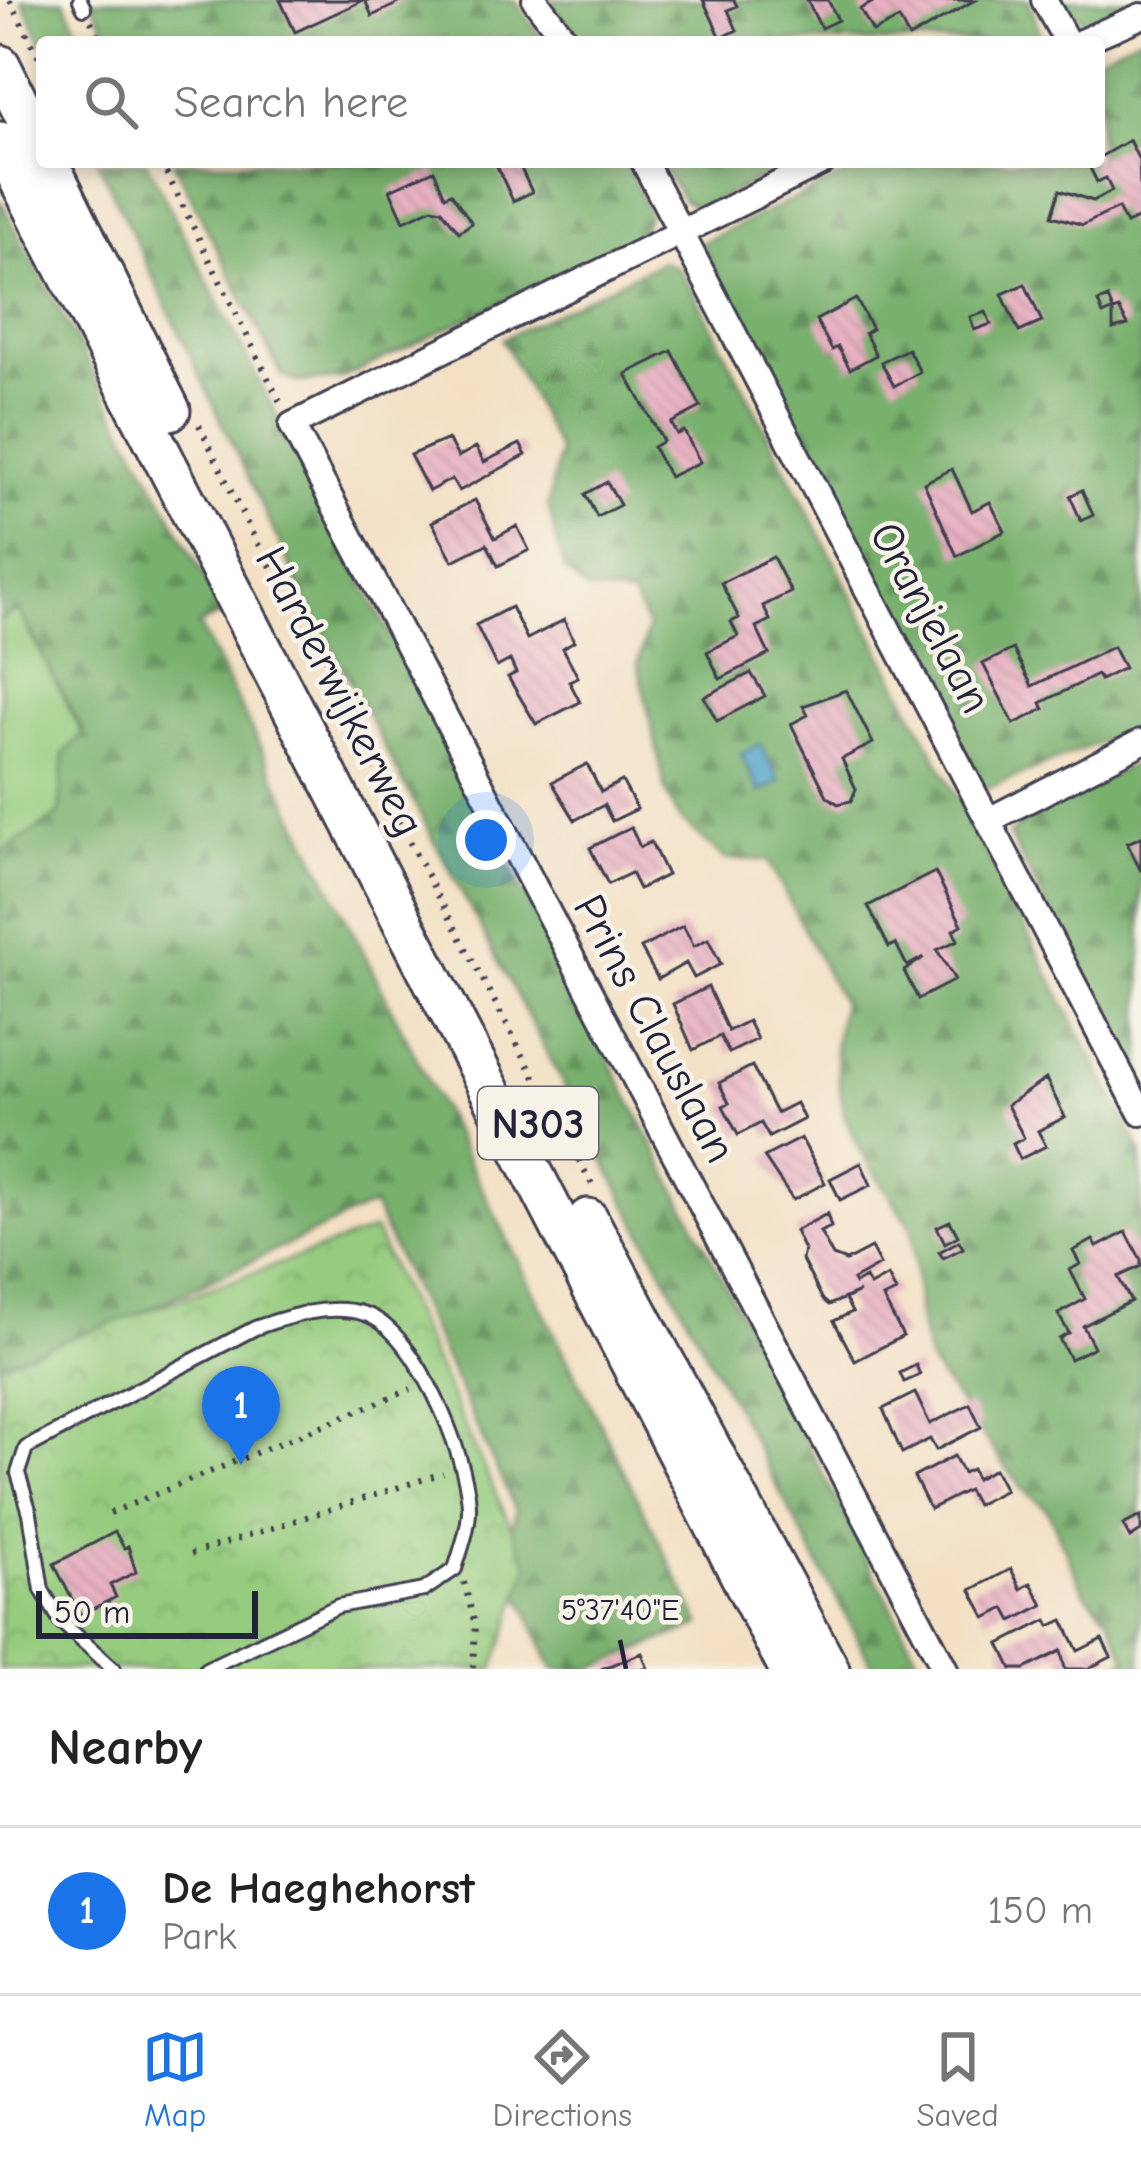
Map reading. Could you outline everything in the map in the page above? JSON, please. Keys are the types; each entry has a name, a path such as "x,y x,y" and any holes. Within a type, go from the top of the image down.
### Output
{"main road":[{"path":"0,65 36,138"},
{"name":"Harderwijkerweg","path":"0,142 789,1669"},
{"name":"Harderwijkerweg","path":"51,168 251,574 829,1669"}],"street":[{"path":"535,0 562,36"},
{"path":"1044,0 1064,36"},
{"path":"1096,36 1141,16"},
{"name":"Oranjelaan","path":"647,168 991,818 1141,1113"},
{"path":"292,425 811,168"},
{"name":"Prins Clauslaan","path":"292,425 945,1669"},
{"path":"991,818 1141,742"}],"lane":[{"path":"114,1669 61,1622 42,1590 31,1513 18,1473 26,1448 255,1328 315,1312 362,1312 390,1325 425,1383 463,1466 470,1509 455,1569 424,1590 338,1606 206,1669"}],"path":[{"path":"10,0 36,51"},
{"path":"163,168 292,425"},
{"name":"Harderwijkerweg","path":"198,422 274,571 309,623 358,722 372,772 606,1210"},
{"path":"110,1513 425,1383"},
{"path":"191,1554 463,1466"},
{"path":"455,1569 470,1592 473,1669"}],"green space":[{"path":"22,0 64,0 81,36 39,36"},
{"path":"91,0 515,0 540,36 109,36"},
{"path":"549,0 1029,0 1041,36 576,36"},
{"path":"1060,0 1141,0 1141,1 1089,25"},
{"path":"1141,36 1141,725 984,790 701,243 860,168 1105,168 1105,53"},
{"path":"101,168 149,168 923,1668 874,1669 306,599"},
{"path":"176,168 629,168 648,214 641,235 341,379 298,382 282,376"},
{"path":"663,168 784,168 698,208 683,200"},
{"path":"0,200 224,613 199,625 701,1625 591,1669 553,1669 503,1557 516,1511 373,1205 0,1378 0,853 59,815 64,754 83,734 19,610 0,620"},
{"path":"663,261 678,268 696,296 1141,1151 1141,1669 1111,1669 1127,1659 1109,1618 1084,1592 1047,1509 1023,1490 929,1362 919,1321 912,1228 864,1157 843,1113 835,1043 842,1003 768,860 725,859 679,818 666,792 638,663 648,627 632,596 587,590 564,569 548,505 559,452 502,339"},
{"path":"18,609 83,735 66,757 58,815 0,853 0,620"},
{"path":"1141,761 1141,1087 1009,835 1042,806"},
{"path":"374,1230 529,1566 494,1669 0,1669 0,1363"}],"water":[{"path":"760,744 780,782 760,792 741,754"}],"building":[{"path":"280,0 364,0 295,32"},
{"path":"365,0 405,0 372,16"},
{"path":"703,0 734,0 737,6 728,10 737,30 720,36"},
{"path":"807,0 828,0 838,20 821,28"},
{"path":"877,0 975,0 912,36 899,19 873,32 860,9"},
{"path":"1129,140 1139,160 1141,217 1126,224 1118,208 1083,225 1052,216 1060,190 1093,201 1112,191 1106,178 1097,182 1090,168 1105,168 1105,154"},
{"path":"498,168 521,168 532,192 513,201"},
{"path":"434,170 445,196 451,193 472,223 459,232 442,210 432,208 404,221 390,190"},
{"path":"1025,284 1042,322 1019,332 1002,294"},
{"path":"1108,298 1113,310 1103,315 1098,302"},
{"path":"856,299 872,329 865,333 876,355 850,369 838,347 832,350 816,320"},
{"path":"1119,309 1128,325 1113,329 1113,311"},
{"path":"986,312 991,324 974,330 970,317"},
{"path":"908,349 920,372 894,386 881,362"},
{"path":"672,351 701,407 671,423 677,434 684,431 700,462 669,477 653,447 663,441 626,374"},
{"path":"448,439 458,457 476,447 484,462 520,444 526,455 459,491 452,479 429,491 410,455"},
{"path":"952,469 972,511 990,502 1005,531 957,556 924,483"},
{"path":"607,482 620,505 597,517 585,494"},
{"path":"1082,490 1093,515 1081,521 1070,496"},
{"path":"475,500 495,538 517,526 529,550 498,566 487,544 453,561 432,522"},
{"path":"773,557 791,592 763,606 770,620 756,627 769,654 720,679 707,652 738,636 731,622 739,618 721,583"},
{"path":"511,607 527,639 564,620 574,641 563,648 578,677 569,681 580,702 536,724 508,677 516,673 510,660 497,667 476,625"},
{"path":"1113,647 1124,668 1100,680 1097,675 1041,703 1044,709 1014,724 983,664 1013,649 1032,686"},
{"path":"751,673 765,696 717,721 704,697"},
{"path":"846,690 873,743 842,759 856,789 851,801 838,804 827,796 791,724 808,715 803,706"},
{"path":"587,764 601,792 622,781 637,809 612,821 604,805 575,820 552,782"},
{"path":"631,827 640,847 651,842 667,875 639,889 631,873 608,884 590,848"},
{"path":"1141,837 1141,871 1127,843"},
{"path":"935,872 962,925 953,930 958,940 937,950 955,980 918,999 904,971 924,957 907,966 896,944 889,947 868,906"},
{"path":"683,926 694,946 708,939 721,964 694,978 686,963 658,979 641,948"},
{"path":"708,987 728,1031 748,1021 757,1039 729,1053 720,1036 693,1050 673,1004"},
{"path":"752,1066 776,1113 796,1103 804,1119 769,1137 761,1123 738,1135 723,1106 729,1103 719,1083"},
{"path":"1046,1079 1065,1117 1038,1131 1046,1146 1020,1159 1013,1144 1024,1138 1007,1105"},
{"path":"801,1138 825,1183 793,1200 764,1157"},
{"path":"861,1163 871,1185 840,1200 830,1179"},
{"path":"827,1214 831,1227 820,1232 833,1256 846,1261 871,1248 880,1265 853,1280 855,1284 865,1278 870,1286 888,1276 896,1292 883,1298 903,1336 855,1361 834,1321 852,1312 845,1299 859,1292 829,1305 823,1300 802,1260 804,1250 795,1231"},
{"path":"950,1221 958,1236 945,1243 937,1227"},
{"path":"1126,1232 1141,1260 1141,1266 1118,1277 1131,1301 1083,1326 1094,1347 1070,1359 1059,1339 1069,1333 1058,1314 1085,1299 1070,1270 1080,1264 1073,1251 1093,1240 1097,1247"},
{"path":"959,1241 963,1248 943,1258 939,1252"},
{"path":"916,1365 920,1375 904,1382 900,1373"},
{"path":"915,1393 930,1424 970,1404 981,1427 936,1450 930,1439 902,1453 883,1409"},
{"path":"954,1456 963,1473 972,1469 976,1479 994,1469 1005,1490 976,1505 968,1490 930,1509 914,1477"},
{"path":"1141,1516 1141,1531 1130,1538 1123,1525"},
{"path":"115,1532 124,1548 128,1546 136,1572 110,1585 116,1597 80,1615 54,1564"},
{"path":"1011,1569 1021,1589 1031,1583 1043,1605 1012,1621 1005,1608 986,1618 971,1590"},
{"path":"1047,1620 1050,1626 1063,1620 1078,1651 1102,1639 1111,1657 1087,1669 1065,1669 1061,1651 1025,1669 1012,1669 1000,1644"},
{"path":"642,1653 648,1669 601,1669"}],"place":[{"name":"De Haeghehorst","path":"241,1465"}]}
